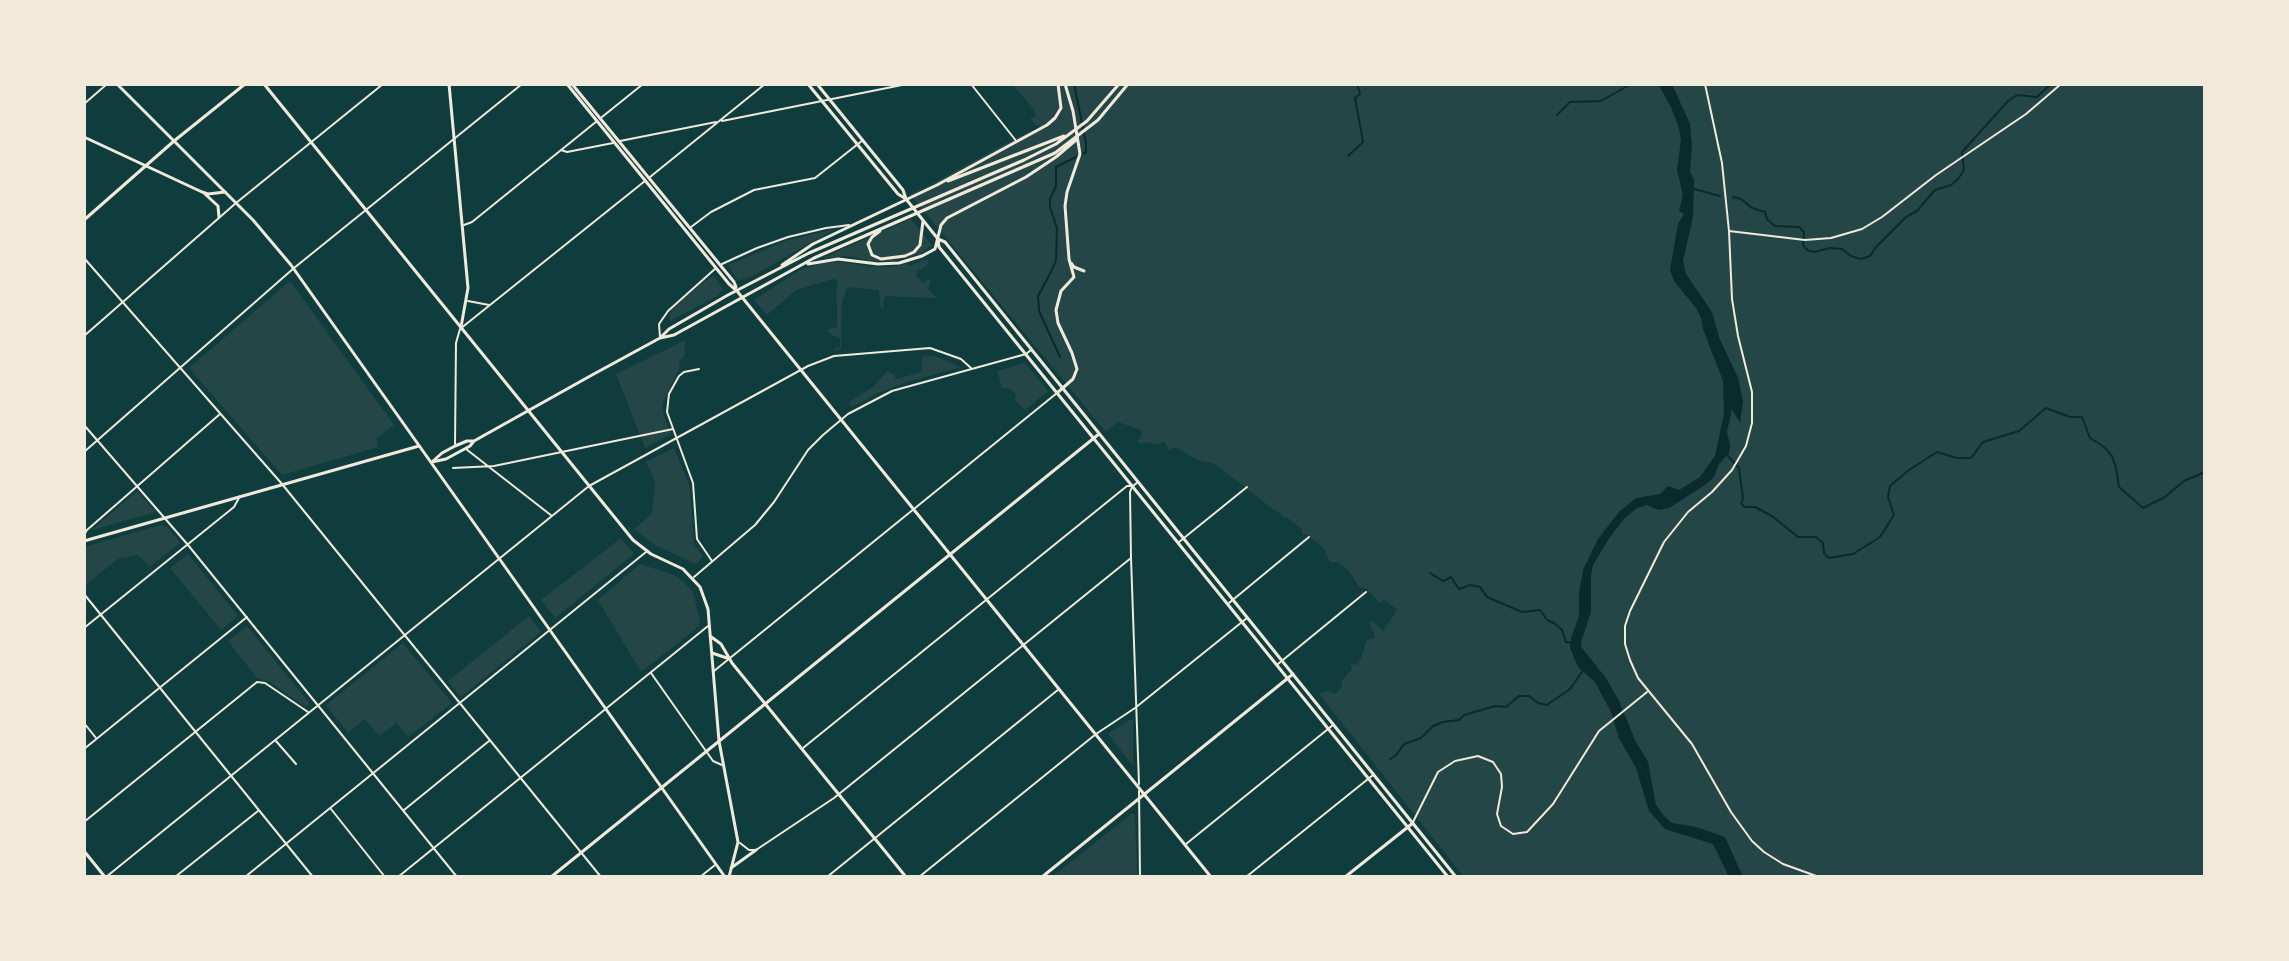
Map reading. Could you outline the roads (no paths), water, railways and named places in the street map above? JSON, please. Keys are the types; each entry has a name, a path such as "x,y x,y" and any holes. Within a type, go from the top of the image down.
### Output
{"main road":[{"path":"117,84 266,234 294,268 727,877 738,840 719,741 705,596 693,578 679,567 647,552 634,541 264,84"},
{"path":"84,220 245,84"},
{"path":"449,84 467,265 467,301 461,327"},
{"path":"567,84 734,282 737,291 1211,877"},
{"path":"572,84 598,120"},
{"path":"808,84 898,194 906,199 938,239 945,242 1456,877"},
{"path":"817,84 903,190 906,199"},
{"path":"937,185 1050,123 1058,115 1061,102 1058,84"},
{"path":"1057,393 1073,379 1077,369 1056,313 1059,294 1074,277 1065,206 1080,151 1065,84"},
{"path":"765,275 833,242 1024,160 1087,121 1119,84"},
{"path":"801,266 838,259 899,263 935,250 942,224 948,217 1026,177 1090,126 1128,84"},
{"path":"432,462 446,459 660,338 669,329 813,244 937,185 1070,134"},
{"path":"84,137 202,192 225,192"},
{"path":"660,338 674,335 801,266 1070,144"},
{"path":"202,192 217,204 219,217"},
{"path":"888,226 869,242 868,250 875,257 897,258 914,252 923,239 923,221"},
{"path":"938,239 939,247 1448,877"},
{"path":"1070,262 1084,271"},
{"path":"551,877 1099,434"},
{"path":"432,462 455,446 474,441"},
{"path":"84,541 421,445"},
{"path":"710,636 721,644 765,704 906,877"},
{"path":"712,653 730,659"},
{"path":"1042,877 1293,674"},
{"path":"1345,877 1413,823"},
{"path":"731,868 756,850"},
{"path":"84,851 105,877"}],"street":[{"path":"84,104 107,84"},
{"path":"84,336 219,217 383,84"},
{"path":"84,452 294,268 522,84"},
{"path":"463,225 472,222 643,84"},
{"path":"455,446 456,343 461,327 765,84"},
{"path":"561,150 567,152 907,84"},
{"path":"971,84 1017,142"},
{"path":"1705,84 1722,163 1733,310 1753,404 1751,430 1740,459 1732,470 1672,530 1656,556 1625,626 1627,654 1638,678 1692,744 1731,812 1752,841 1783,864 1819,877"},
{"path":"1729,231 1805,240 1845,235 1868,226 2023,117 2061,84"},
{"path":"688,229 711,212 754,190 815,178 863,140"},
{"path":"660,338 659,324 668,311 718,266 788,237 832,226 850,225"},
{"path":"84,258 282,484 601,877"},
{"path":"467,301 490,305"},
{"path":"105,877 589,486 801,370 834,356 928,348 961,359 971,368"},
{"path":"693,578 762,518 799,462 818,440 859,407 892,391 1026,354 1031,349"},
{"path":"699,369 681,373 671,389 667,405 694,488 697,539 713,561"},
{"path":"713,672 1057,393"},
{"path":"84,535 220,414"},
{"path":"84,425 165,517 457,877"},
{"path":"453,468 488,467 673,429"},
{"path":"466,448 552,516"},
{"path":"1138,482 1130,492 1140,877"},
{"path":"802,749 1127,486 1133,486"},
{"path":"1178,543 1247,487"},
{"path":"84,628 234,507 240,495"},
{"path":"1228,603 1309,537"},
{"path":"245,877 647,552"},
{"path":"738,840 746,849 756,850 839,794 1131,558"},
{"path":"1277,665 1366,592"},
{"path":"84,594 313,877"},
{"path":"84,749 247,617"},
{"path":"919,877 1096,734 1135,708 1247,618"},
{"path":"398,877 709,625"},
{"path":"651,672 706,752 714,762 723,765"},
{"path":"84,822 259,682 309,713"},
{"path":"827,877 1059,689"},
{"path":"1413,823 1438,772 1455,761 1478,756 1493,762 1501,774 1502,789 1497,814 1501,826 1513,834 1527,832 1553,804 1594,737 1649,691"},
{"path":"84,723 97,739"},
{"path":"1185,845 1333,724"},
{"path":"275,740 296,764"},
{"path":"403,811 490,740"},
{"path":"1246,877 1374,774"},
{"path":"330,808 385,877"},
{"path":"175,877 259,810"},
{"path":"700,877 716,864"}],"waterway":[{"path":"1060,357 1039,311 1038,296 1056,260 1057,228 1050,207 1056,186 1056,167 1086,152 1074,84"},
{"path":"1348,156 1363,142 1355,98 1360,94 1357,84"},
{"path":"1557,115 1570,102 1601,101 1631,84"},
{"path":"1733,197 1765,212 1767,219 1775,226 1799,227 1804,232 1803,245 1807,250 1842,249 1861,259 1870,256 1935,190 1958,179 1964,170 1962,152 2008,101 2017,95 2037,97 2051,84"},
{"path":"1694,189 1720,196"},
{"path":"1726,454 1739,468 1741,503 1744,507 1755,507 1772,516 1798,537 1816,537 1823,543 1824,553 1829,558 1853,554 1880,537 1894,515 1888,497 1890,486 1909,470 1937,452 1957,458 1971,458 1983,442 2019,431 2046,408 2070,417 2082,417 2090,438 2112,456 2119,487 2143,508 2165,497 2184,481 2205,472"},
{"path":"1430,573 1443,581 1451,577 1459,589 1470,585 1480,587 1487,597 1522,612 1540,610 1547,620 1562,630 1566,642 1573,643"},
{"path":"1390,759 1404,744 1421,738 1433,726 1443,722 1459,720 1464,715 1495,706 1506,707 1519,696 1529,696 1547,705 1570,689 1584,669"}]}
